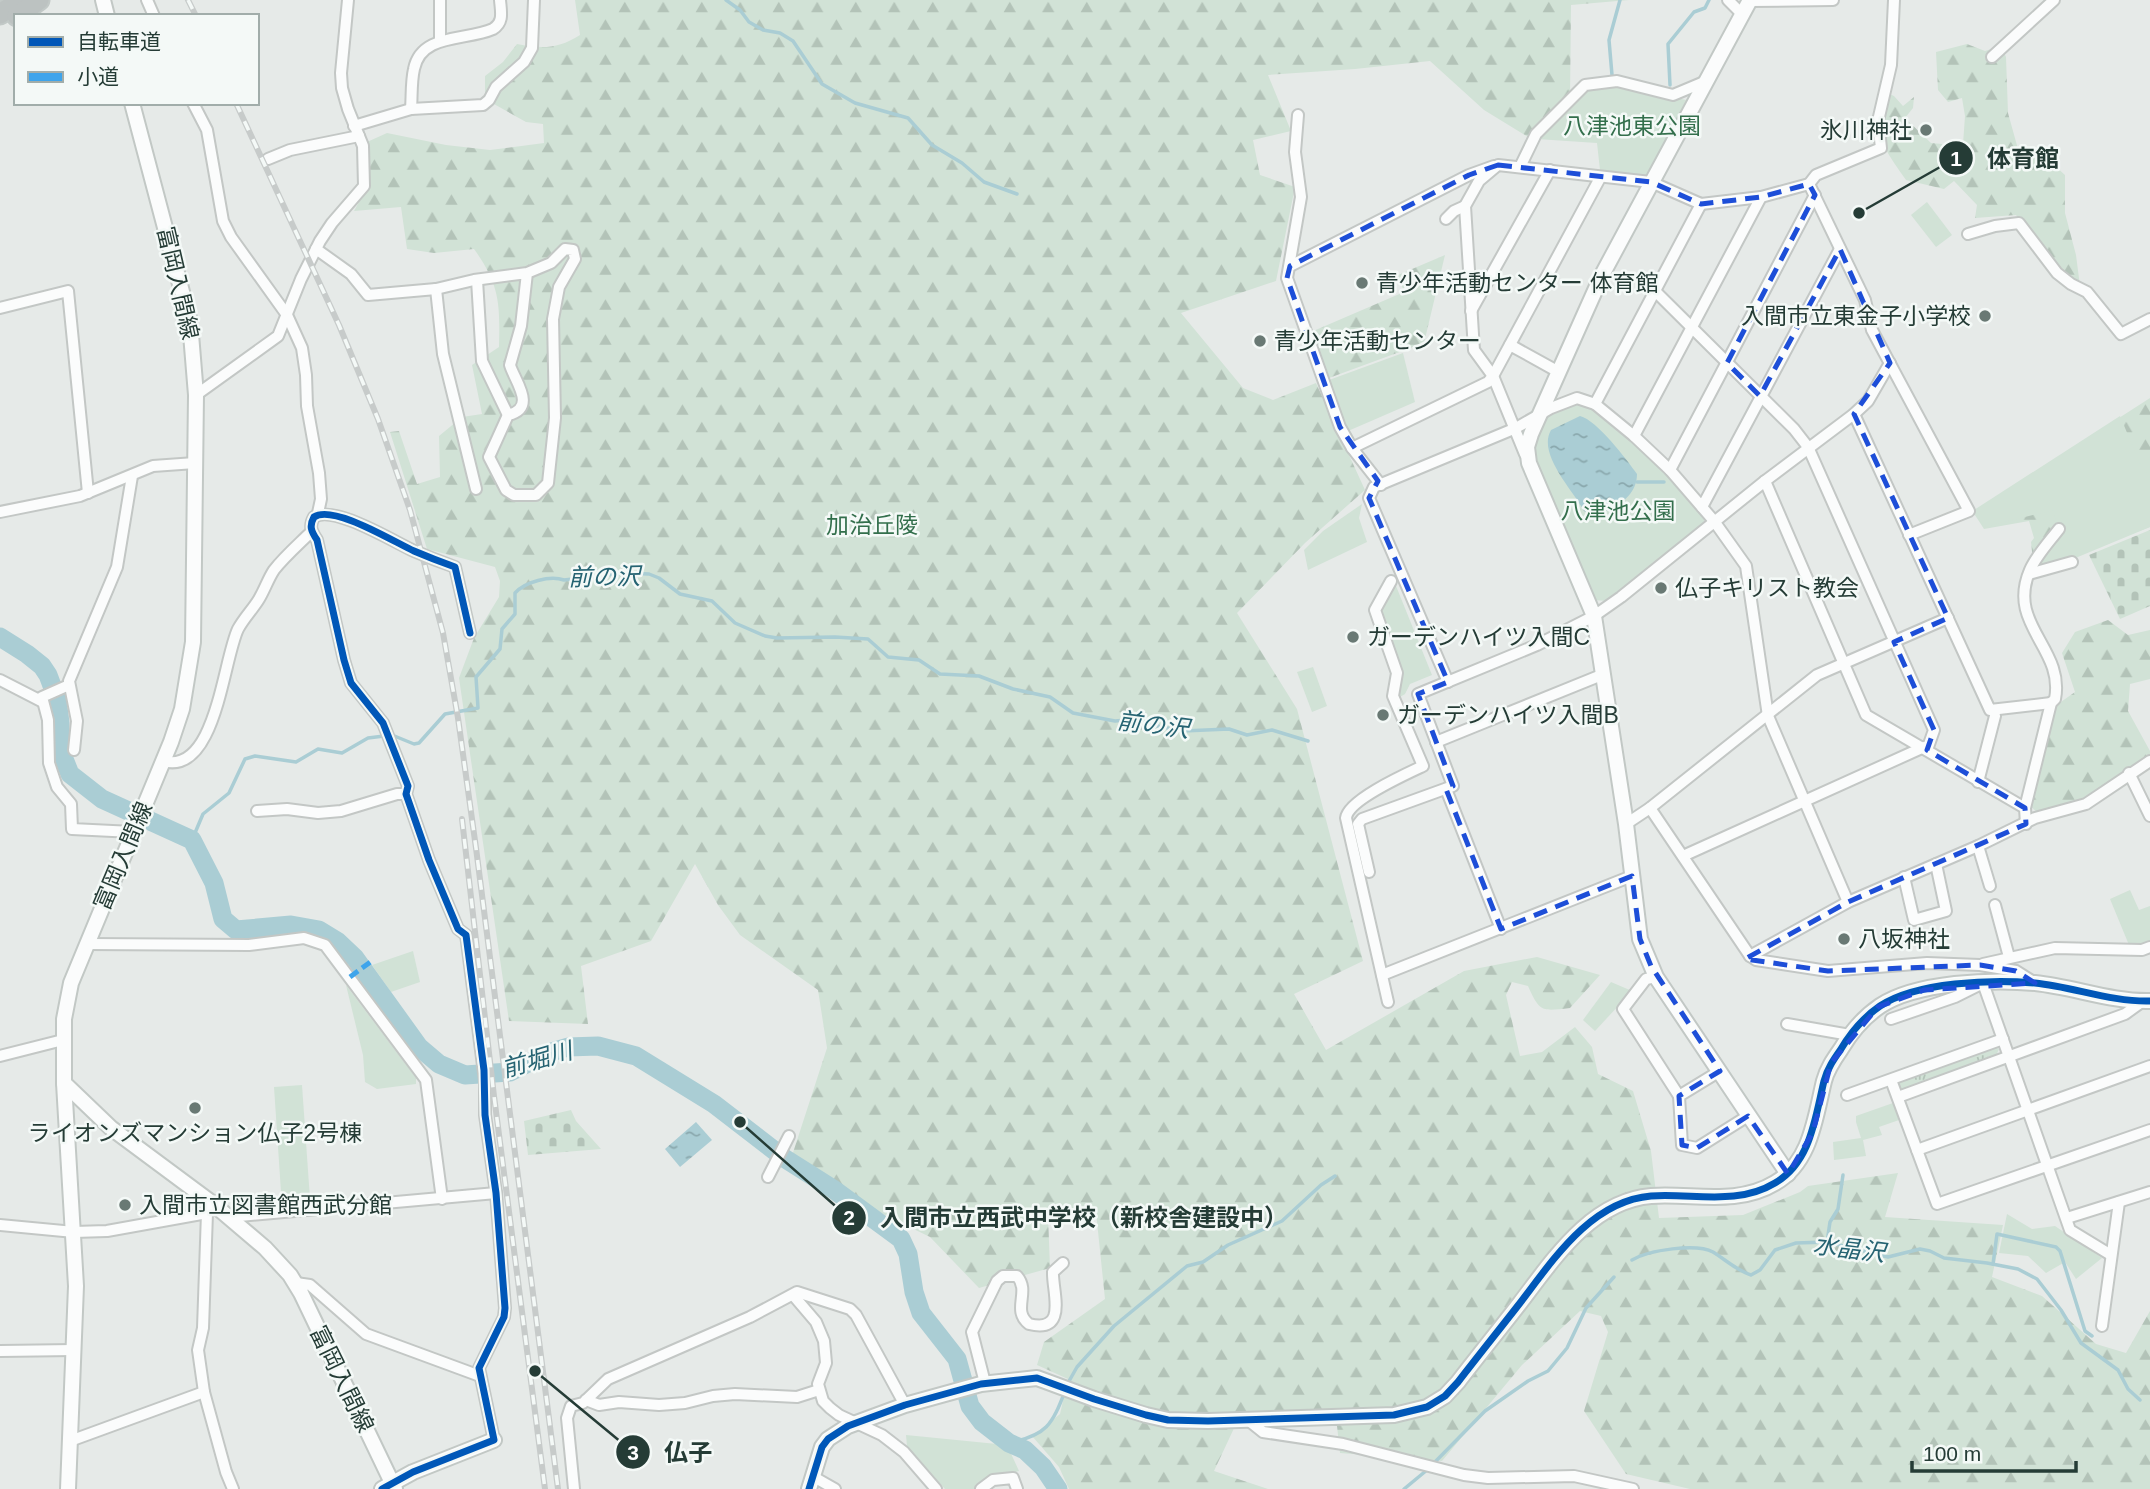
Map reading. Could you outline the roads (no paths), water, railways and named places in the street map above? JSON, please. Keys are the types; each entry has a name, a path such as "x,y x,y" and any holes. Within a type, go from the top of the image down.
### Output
{"highway":[{"path":"9,18 21,0"},
{"path":"16,14 40,0"}],"street":[{"path":"196,395 278,336 316,248 332,223 364,187 363,146 342,88 348,0"},
{"path":"440,0 440,41"},
{"path":"411,109 414,69 418,56 426,48 440,41 485,33 499,26 500,0"},
{"path":"268,159 357,131 411,109 483,106 496,87 524,62 532,48 534,0"},
{"path":"1728,0 1747,5 1833,0"},
{"path":"1290,266 1469,175 1498,165 1651,182 1701,204 1761,197 1809,184 1816,175 1881,148 1878,121 1893,55 1894,0"},
{"path":"1992,57 2054,0"},
{"path":"1529,463 1527,447 1538,417 1602,275 1747,5"},
{"path":"1520,167 1536,134 1586,85 1617,81 1672,95 1704,82"},
{"name":"富岡入間線","path":"133,105 190,322 196,395 192,642 182,709 71,983 64,1020 64,1083 111,1128 209,1208 229,1217 265,1248 296,1283 389,1487"},
{"path":"194,105 206,130 223,221 230,237 287,315 302,348 307,406 321,499 318,513 311,523 311,531 317,540 351,683 388,735 408,786 406,794 429,860 458,929 466,935 485,1075 485,1115 496,1193 505,1308 504,1317 479,1368 494,1440 389,1487"},
{"path":"1298,115 1295,152 1301,197 1287,278 1340,427 1352,448 1381,485"},
{"path":"1498,165 1479,181 1465,206 1474,350 1493,376 1594,616 1626,824 1640,939 1656,977 1788,1174"},
{"path":"1471,311 1550,170"},
{"path":"1352,448 1488,382 1600,178"},
{"path":"1809,184 1865,300 1872,330 1969,511 1909,535"},
{"path":"1670,470 1815,195"},
{"path":"1634,436 1761,197"},
{"path":"1595,404 1701,204"},
{"path":"1446,219 1465,206"},
{"path":"1968,234 2019,222 2057,273 2087,292 2121,334 2150,319"},
{"path":"316,248 351,274 368,295 436,289 527,273 551,263 565,249 573,250 575,259 559,287 552,319 555,418 548,482 536,495 514,495 506,490 489,457"},
{"path":"1702,507 1840,249"},
{"path":"470,465 489,457 508,415 517,412 521,407 520,384 510,365 522,326 527,273"},
{"path":"477,280 482,361 508,415"},
{"path":"436,289 443,354 476,489"},
{"path":"0,308 68,291 88,494"},
{"path":"1656,292 1799,434 1808,447 1934,730 1925,748 1683,856"},
{"path":"1510,345 1557,371"},
{"path":"1369,872 1359,824 1362,819 1453,786 1418,694 1536,645 1594,616 1645,579 1808,447 1854,414 1868,401 1890,363"},
{"path":"1448,682 1369,498 1374,487 1516,428 1551,408 1577,398 1595,404 1670,470 1714,521 1746,566 1768,716 1848,902"},
{"path":"1854,414 1990,710 2051,703"},
{"path":"0,512 88,494 153,466 195,463"},
{"path":"132,476 117,567 66,687 42,696 48,720 49,763 57,787 71,804 72,829 138,821"},
{"path":"1765,481 1866,715 2025,808"},
{"path":"318,513 354,522 455,567 470,633"},
{"path":"2025,824 2025,808 2051,703 2055,699 2057,679 2027,618 2025,589 2029,574 2059,530"},
{"path":"163,761 180,762 202,743 218,705 231,647 239,629 275,569 311,531"},
{"path":"2029,574 2072,562"},
{"path":"1388,1002 1346,818 1349,809 1392,780 1423,766 1393,696 1397,673 1375,610 1391,581"},
{"path":"1626,824 1768,716 1817,675 1948,618"},
{"path":"1436,742 1604,674"},
{"path":"0,680 43,702"},
{"path":"66,687 77,721 74,750"},
{"path":"1978,782 1995,716"},
{"path":"1750,956 1848,902 1978,846 2035,818 2086,804 2150,761"},
{"path":"2129,773 2150,816"},
{"path":"1446,789 1501,929"},
{"path":"257,811 341,811 397,794 406,794"},
{"path":"1650,808 1750,956 1756,960 1828,971 1927,963 1980,965 2016,971 2035,983"},
{"path":"1978,846 1990,886"},
{"path":"1905,877 1914,920 1946,911 1936,864"},
{"path":"1382,975 1632,876"},
{"path":"1995,905 2009,957"},
{"path":"87,944 249,945 304,939 325,945 426,1080 442,1199"},
{"path":"1980,965 2055,948 2142,950 2150,947"},
{"path":"1656,977 1646,979 1623,1009 1679,1096 1682,1145 1698,1148 1748,1116"},
{"path":"1892,1019 1955,997 1983,983"},
{"path":"1983,983 2070,1230 2111,1255"},
{"path":"835,1489 811,1483 822,1447 836,1434 856,1423 905,1405 983,1383 1029,1378 1168,1420 1394,1415 1427,1407 1445,1396 1458,1382 1563,1249 1590,1222 1631,1200 1649,1196 1718,1198 1753,1193 1788,1174 1800,1159 1813,1132 1828,1070 1850,1035 1878,1007 1897,997 1924,990 1983,983 2035,983 2147,1001"},
{"path":"1898,1097 2125,1014 2147,1001"},
{"path":"1787,1024 1850,1035"},
{"path":"1847,1095 2003,1039"},
{"path":"0,1056 63,1040"},
{"path":"1917,1150 2150,1066"},
{"path":"1679,1096 1720,1071"},
{"path":"1891,1080 1937,1203 2150,1130"},
{"path":"64,1083 74,1233 74,1350 68,1489"},
{"path":"768,1177 789,1136"},
{"path":"2067,1218 2150,1192"},
{"path":"229,1217 496,1193"},
{"path":"2102,1326 2119,1202"},
{"path":"0,1224 74,1233 107,1231 209,1208 203,1328 198,1350 204,1392 233,1489"},
{"path":"983,1383 972,1332 997,1280 1003,1276 1017,1276 1024,1290 1020,1313 1029,1324 1040,1325 1051,1320 1057,1311 1054,1272 1063,1263"},
{"path":"296,1283 310,1284 366,1334 480,1376"},
{"path":"574,1489 568,1410 571,1406 583,1403 608,1378 750,1317 797,1292 850,1309 856,1315 905,1405"},
{"path":"793,1295 816,1322 824,1341 827,1363 819,1378 823,1401 856,1423 882,1435 904,1452 936,1489"},
{"path":"0,1351 74,1350"},
{"path":"586,1399 599,1405 619,1402 660,1405 735,1394 797,1397 819,1390"},
{"path":"70,1441 204,1392"},
{"path":"1248,1420 1263,1432 1343,1444 1437,1469 1488,1478 1574,1476 1633,1489"},
{"path":"981,1489 993,1480 1013,1478 1017,1489"}],"water":[{"path":"1580,416 1603,432 1637,474 1633,490 1622,502 1592,515 1584,511 1558,472 1549,450 1551,430"},
{"path":"696,1122 712,1140 680,1167 665,1149"}],"waterway":[{"path":"726,0 740,10 749,22 763,30 780,33 793,41 822,84 855,103 908,118 932,145 962,163 984,182 1017,194"},
{"path":"1612,75 1609,40 1620,0"},
{"path":"1670,85 1668,44 1694,12 1705,8 1709,0"},
{"path":"1637,482 1664,482"},
{"name":"前の沢","path":"192,840 203,814 229,793 245,759 255,756 296,762 318,749 342,753 368,738 392,735 414,744 419,743 445,714 478,708 476,677 500,649 502,629 515,614 515,593 531,583 552,578 564,580 624,573 649,574 680,594 712,601 735,623 765,636 868,639 888,657 919,660 940,674 979,676 1013,689 1050,697 1073,713 1115,721 1139,719 1147,724 1183,731 1229,729 1247,735 1272,730 1308,741"},
{"name":"前堀川","path":"0,637 27,654 42,666 48,675 57,699 60,749 70,774 102,799 192,840 214,883 223,919 236,930 291,925 319,930 337,941 355,958 419,1047 439,1064 465,1075 510,1072 548,1053 568,1047 598,1046 636,1056 714,1104 784,1158 833,1189 901,1239 908,1254 914,1292 921,1313 957,1359 970,1406 982,1422 1009,1443 1025,1450 1043,1467 1058,1489"},
{"path":"1827,1242 1830,1222 1838,1209 1843,1175"},
{"path":"1068,1383 1077,1367 1114,1326 1187,1266 1203,1262 1228,1245 1282,1221 1321,1185 1335,1176"},
{"path":"1993,1264 1997,1234 2056,1247 2060,1251 2085,1331 2092,1336"},
{"name":"水晶沢","path":"1632,1260 1661,1251 1705,1249 1751,1275 1760,1270 1775,1250 1796,1243 1827,1242 1888,1257 1920,1249 1944,1258 2018,1269 2037,1279 2061,1310 2081,1343 2118,1370 2128,1389 2140,1400"},
{"name":"水晶沢","path":"1433,1464 1485,1411 1528,1381 1548,1371 1567,1348 1586,1308 1614,1277"},
{"path":"1009,1443 1032,1436 1046,1427 1065,1391"},
{"name":"水晶沢","path":"1404,1489 1427,1470"}],"railway":[{"path":"188,0 195,14"},
{"path":"237,105 339,325 378,419 410,510 443,633 476,848 558,1489"},
{"path":"462,819 494,1096 545,1489"}],"place":[{"name":"氷川神社","path":"1926,130"},
{"name":"体育館","path":"1859,213"},
{"name":"青少年活動センター 体育館","path":"1362,283"},
{"name":"入間市立東金子小学校","path":"1985,316"},
{"name":"青少年活動センター","path":"1260,341"},
{"name":"仏子キリスト教会","path":"1661,588"},
{"name":"ガーデンハイツ入間C","path":"1353,637"},
{"name":"ガーデンハイツ入間B","path":"1383,715"},
{"name":"八坂神社","path":"1844,939"},
{"name":"ライオンズマンション仏子2号棟","path":"195,1108"},
{"name":"入間市立西武中学校（新校舎建設中）","path":"740,1122"},
{"name":"入間市立図書館西武分館","path":"125,1205"},
{"name":"仏子","path":"535,1371"}],"park label":[{"name":"八津池東公園","path":"1632,126"},
{"name":"八津池公園","path":"1618,511"},
{"name":"加治丘陵","path":"872,525"}]}
